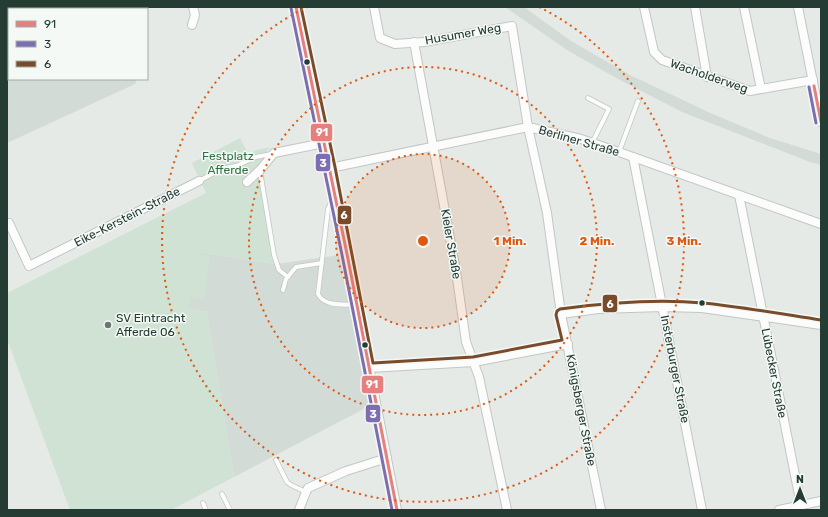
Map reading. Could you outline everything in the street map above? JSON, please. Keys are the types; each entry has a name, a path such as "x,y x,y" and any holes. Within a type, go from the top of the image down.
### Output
{"street":[{"path":"192,25 195,15 193,7"},
{"path":"296,7 330,168 397,510"},
{"path":"374,7 380,38 395,44 414,42"},
{"name":"Wacholderweg","path":"644,7 654,52 662,60 750,92 761,89 816,84"},
{"path":"695,7 707,77"},
{"path":"744,7 761,89"},
{"path":"798,7 816,84 821,122"},
{"name":"Husumer Weg","path":"414,42 512,26"},
{"name":"Königsberger Straße","path":"512,26 528,127 547,213 561,314 601,510"},
{"name":"Kieler Straße","path":"414,42 456,271 466,342 479,377 507,510"},
{"name":"Berliner Straße","path":"330,168 528,127 592,143 821,224"},
{"path":"247,182 260,170 274,153 324,143"},
{"name":"Insterburger Straße","path":"633,157 702,510"},
{"name":"Eike-Kerstein-Straße","path":"7,224 9,223 29,266 199,181"},
{"name":"Lübecker Straße","path":"739,195 801,505"},
{"path":"561,314 598,309 663,307 702,308 821,325"},
{"path":"369,368 474,362 568,344"},
{"path":"299,510 308,488 346,471 387,458"},
{"path":"779,510 821,501"}],"lane":[{"path":"588,98 609,109 592,143"},
{"path":"619,152 638,101"},
{"name":"Eike-Kerstein-Straße","path":"199,181 221,170 236,166 256,157 274,153"},
{"path":"260,170 274,254 279,270 288,277"},
{"path":"335,194 328,209 318,294 320,298 326,302 357,305"},
{"path":"283,290 288,277 296,267 322,263"},
{"path":"276,460 287,482 306,492"},
{"path":"222,494 230,510"},
{"path":"203,503 206,510"}],"shaded area":[{"path":"7,7 122,7 8,8 8,80 137,80 135,84 7,143"},
{"path":"505,7 524,7 571,41 630,75 708,112 770,138 821,154 821,165 682,112 618,79 567,50"},
{"path":"197,252 276,264 347,254 377,402 234,477 207,312 188,309"}],"green space":[{"name":"SV Eintracht Afferde 06","path":"240,138 248,154 270,147 256,168 264,176 276,264 197,252 197,254 210,256 204,299 190,297 189,309 207,312 234,477 171,510 70,510 7,339 7,293 206,193 192,163"}],"transit line":[{"name":"91","path":"296,7 347,254 397,510"},
{"name":"6","path":"301,7 335,167 373,363 473,357 562,340 556,315 557,311 560,309 595,305 668,301 703,303 821,320"},
{"name":"3","path":"291,8 342,255 392,510"},
{"name":"91","path":"814,86 821,122"},
{"name":"3","path":"809,87 816,123"}],"place":[{"name":"SV Eintracht Afferde 06","path":"108,325"}],"park label":[{"name":"Festplatz Afferde","path":"228,163"}]}
